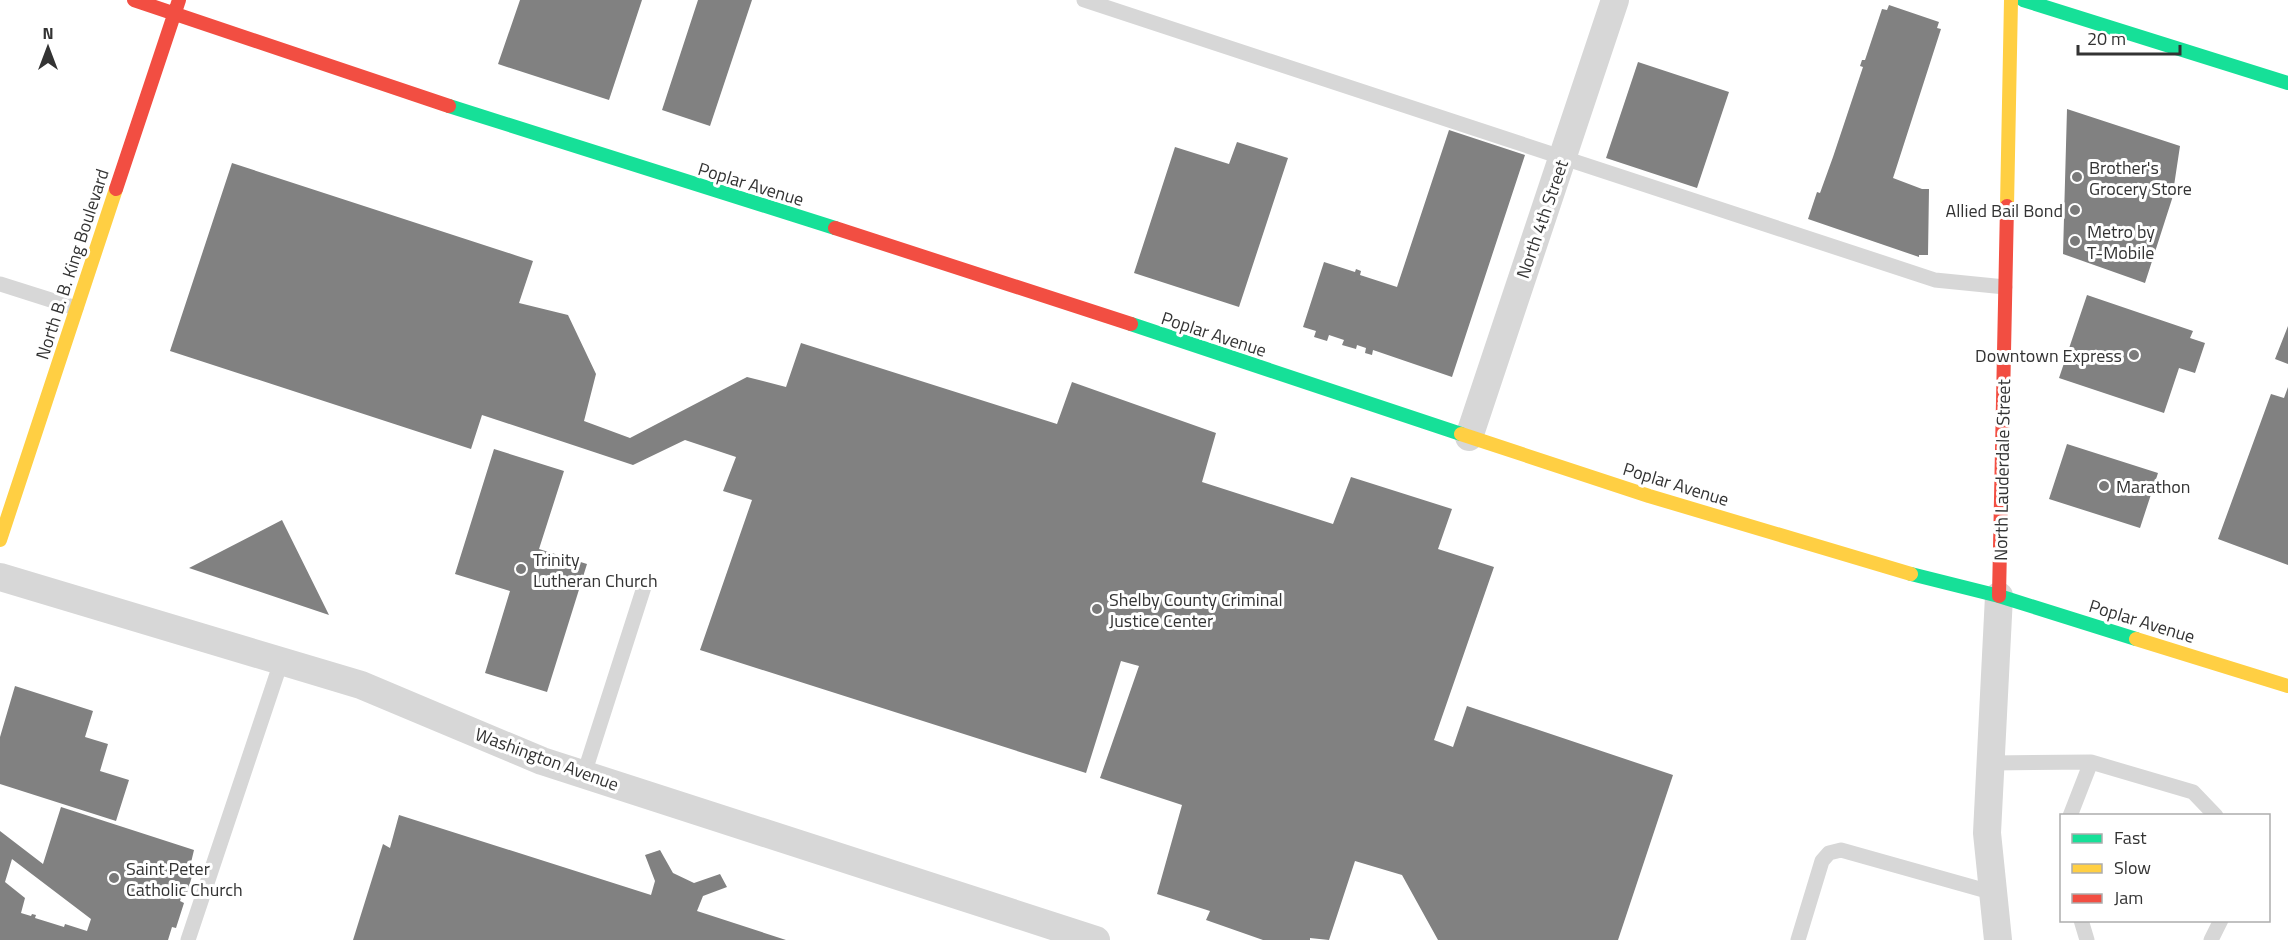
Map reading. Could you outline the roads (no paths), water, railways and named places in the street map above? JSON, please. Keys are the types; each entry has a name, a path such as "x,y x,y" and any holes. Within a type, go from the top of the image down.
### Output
{"main road":[{"name":"Poplar Avenue","path":"134,0 555,140 911,251 1649,496 1875,564 1999,596 2288,686"},
{"name":"North B. B. King Boulevard","path":"0,540 179,0"},
{"name":"North Lauderdale Street","path":"1999,596 2011,0"},
{"path":"2023,0 2288,83"}],"street":[{"name":"North 4th Street","path":"1468,437 1615,0"},
{"name":"Washington Avenue","path":"0,577 361,686 542,761 1096,940"},
{"name":"North Lauderdale Street","path":"1998,940 1987,833 1999,596"}],"lane":[{"path":"1084,0 1935,280 2005,287"},
{"path":"0,284 76,308"},
{"path":"584,774 644,587"},
{"path":"188,940 281,662"},
{"path":"2071,814 2091,762"},
{"path":"1992,763 2091,762 2193,792 2214,814"},
{"path":"1798,940 1822,861 1829,854 1841,850 1994,893"},
{"path":"2081,922 2087,940"},
{"path":"2211,940 2220,922"}],"place":[{"name":"Brother's Grocery Store","path":"2077,177"},
{"name":"Allied Bail Bond","path":"2075,210"},
{"name":"Metro by T-Mobile","path":"2075,241"},
{"name":"Downtown Express","path":"2134,355"},
{"name":"Marathon","path":"2104,486"},
{"name":"Trinity Lutheran Church","path":"521,569"},
{"name":"Shelby County Criminal Justice Center","path":"1097,609"},
{"name":"Saint Peter Catholic Church","path":"114,878"}]}
